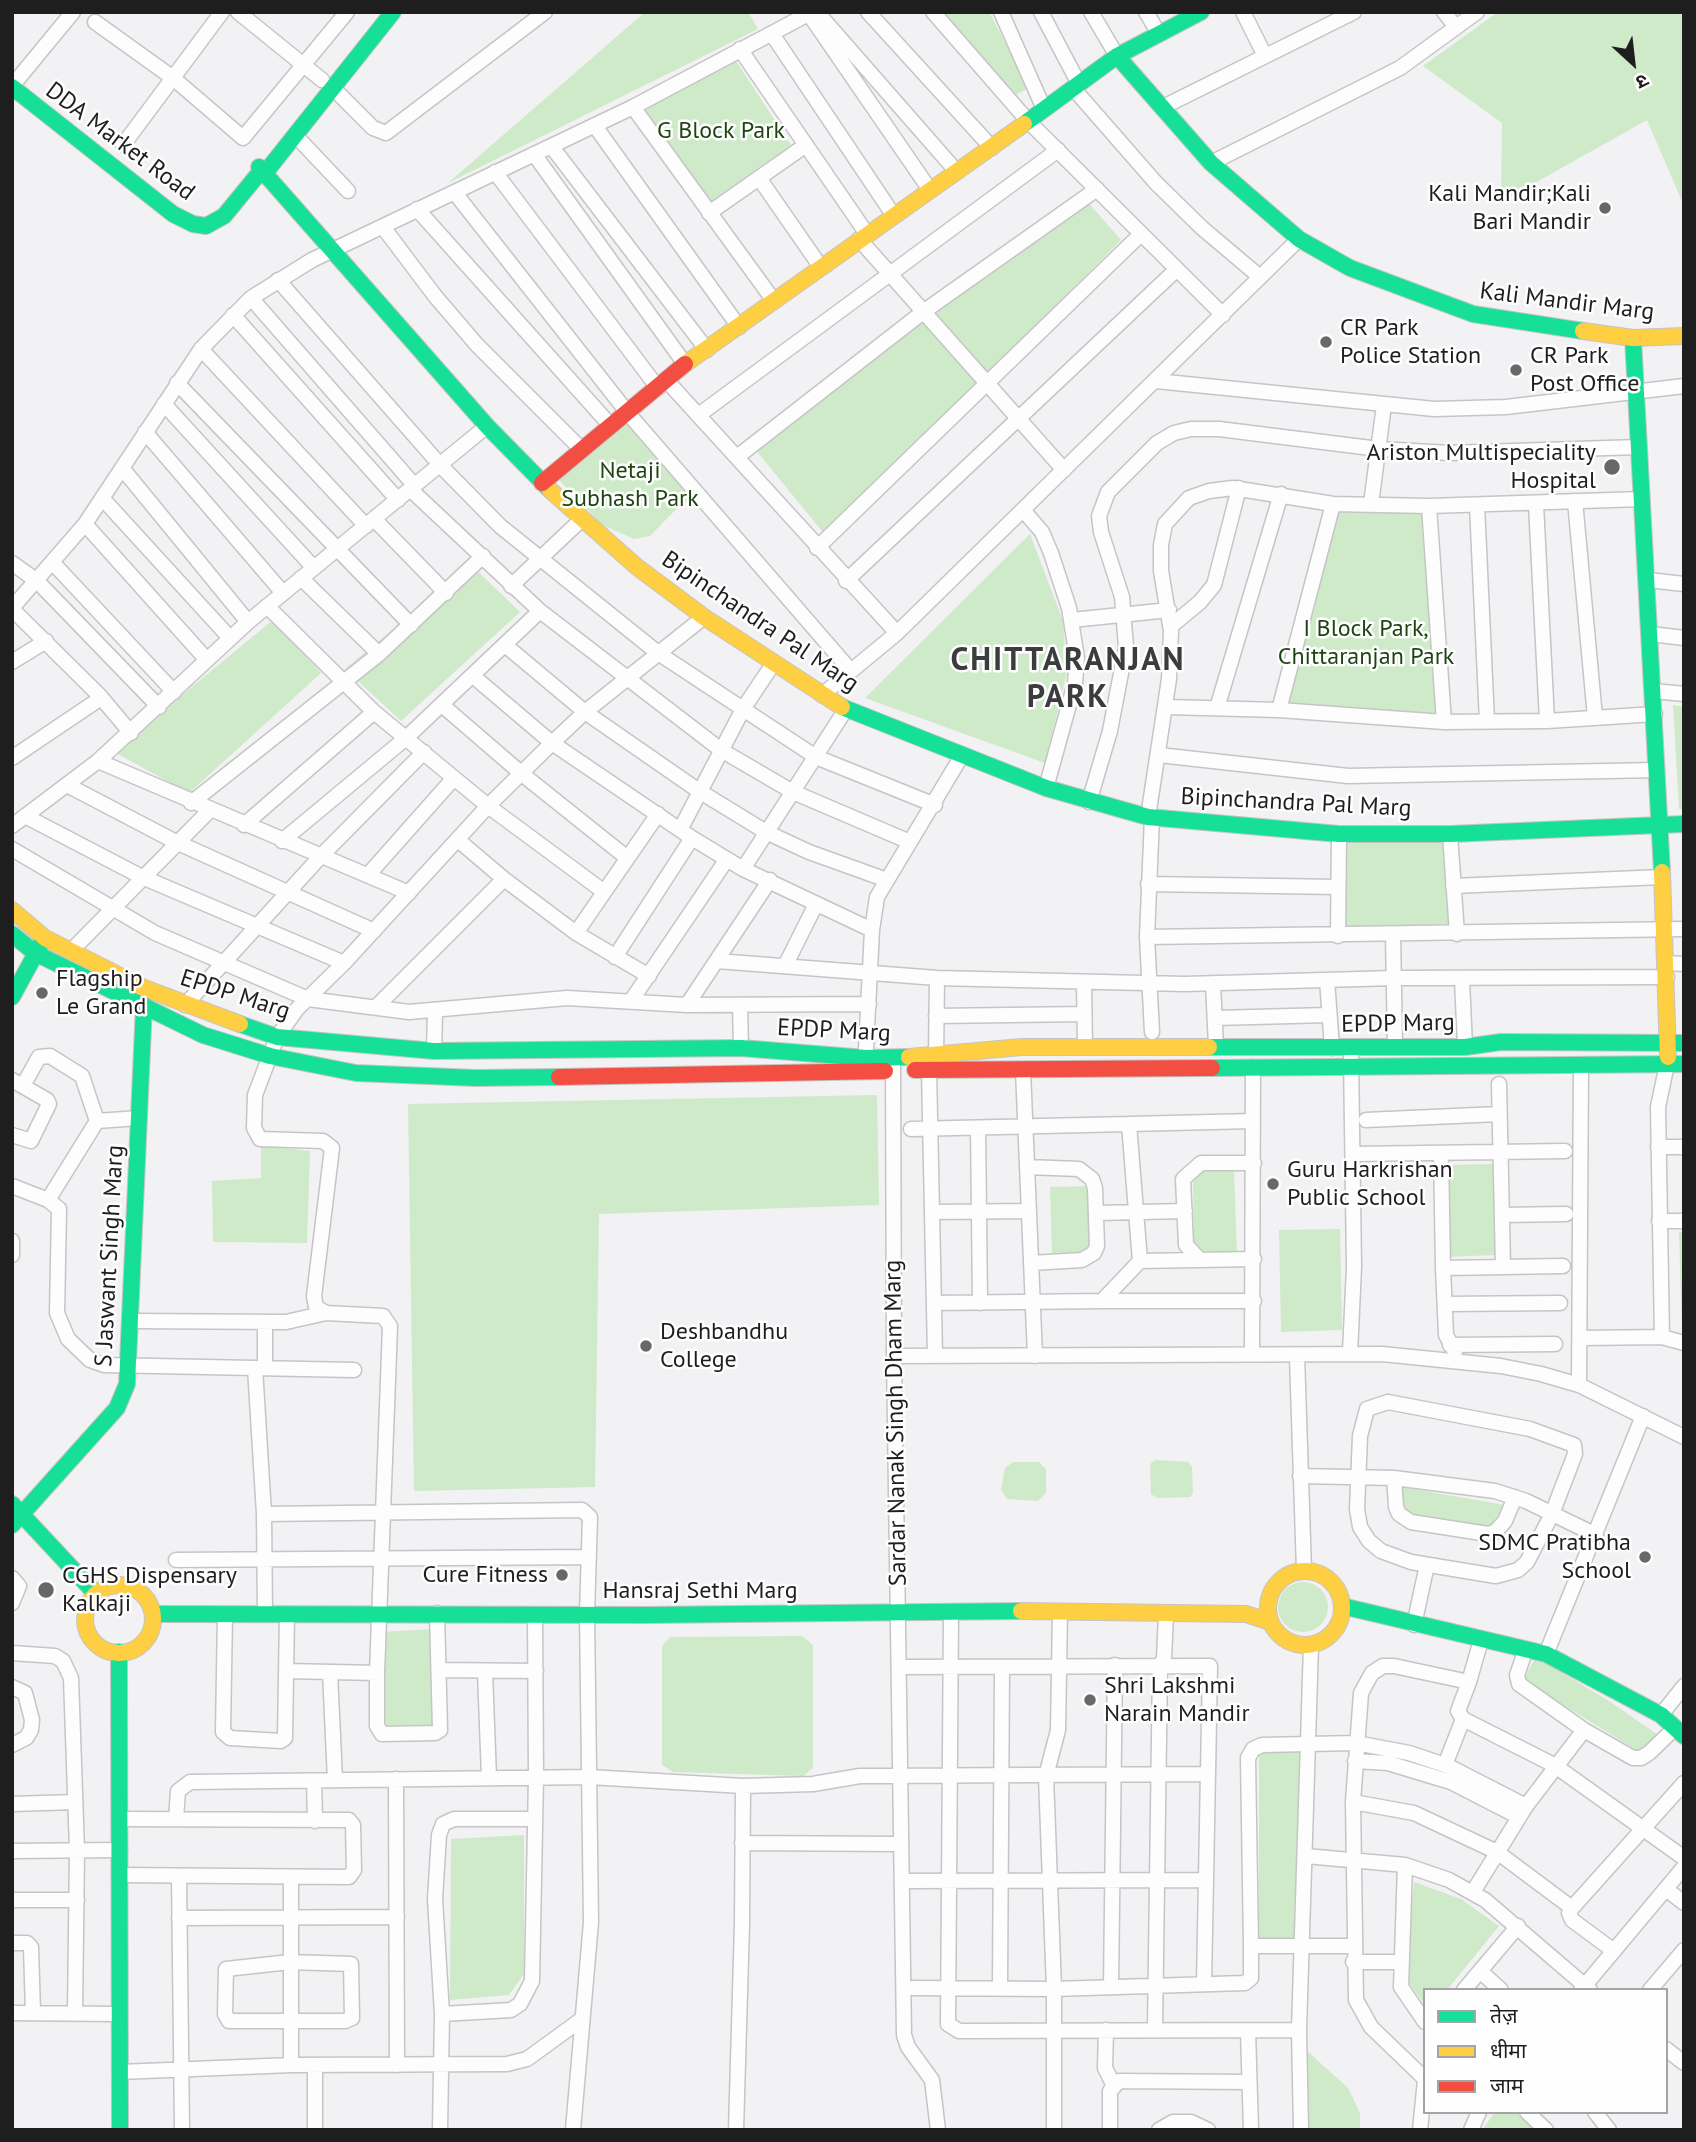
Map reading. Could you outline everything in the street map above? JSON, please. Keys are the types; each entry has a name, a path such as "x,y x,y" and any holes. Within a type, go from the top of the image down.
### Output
{"street":[{"path":"12,87 73,12"},
{"path":"122,145 222,12"},
{"path":"239,12 327,84 373,128 386,133 545,12"},
{"path":"95,22 173,78 243,138 347,12"},
{"path":"260,172 327,84 377,12"},
{"path":"260,172 295,135 327,84 393,12"},
{"path":"868,12 992,148"},
{"path":"933,12 1028,121 1223,315"},
{"path":"1001,12 1044,110"},
{"path":"1041,12 1076,86 1156,183 1202,228 1260,277"},
{"path":"1091,12 1117,56"},
{"path":"1146,12 1159,34"},
{"path":"1242,12 1265,56"},
{"path":"1163,107 1354,12"},
{"path":"1444,12 1456,27"},
{"path":"1211,163 1400,68 1477,12"},
{"path":"813,13 957,172"},
{"path":"131,733 101,698 12,609 85,524 201,349 233,315 251,298 278,280 417,209 633,107 813,13"},
{"path":"813,13 930,190"},
{"path":"542,483 685,364 820,266 992,148 1117,56 1196,13"},
{"path":"772,34 894,216"},
{"path":"740,50 806,145 889,275 988,382 1064,470"},
{"name":"Kali Mandir Marg","path":"1117,56 1211,163 1299,239 1350,268 1473,314 1633,338 1684,335"},
{"name":"DDA Market Road","path":"12,87 173,214 193,224 206,226 215,223 260,172"},
{"path":"633,107 774,301"},
{"path":"594,126 739,327"},
{"path":"295,135 348,191"},
{"path":"709,213 806,145"},
{"path":"552,146 706,350"},
{"path":"700,414 1058,150"},
{"path":"534,154 685,364"},
{"name":"Bipinchandra Pal Marg","path":"260,172 486,426 542,483 636,567 773,664 846,709 961,757 1046,788 1150,817 1339,834 1450,834 1684,824"},
{"path":"495,172 662,385 700,414 817,548 897,633"},
{"path":"759,178 820,266"},
{"path":"737,457 923,312 1097,189"},
{"path":"455,193 627,412 851,671"},
{"path":"417,209 610,425"},
{"path":"383,227 477,345 581,449"},
{"path":"817,548 1141,234"},
{"path":"822,695 897,633 1299,239"},
{"path":"846,580 1176,270"},
{"path":"278,280 441,466 500,526 658,653 816,757 935,805"},
{"path":"251,298 413,488 511,586 540,611 721,750 793,792 910,842"},
{"path":"233,315 398,500"},
{"path":"1633,338 1656,714 1667,970 1676,1043 1667,1064 1658,1107 1662,1337"},
{"path":"201,349 370,522 446,593"},
{"path":"1156,382 1434,409 1506,407 1684,386"},
{"path":"177,383 411,625"},
{"path":"164,404 314,568"},
{"path":"1371,504 1384,405"},
{"path":"12,826 98,761 248,622 441,466 486,426"},
{"path":"1089,802 1110,731 1123,670 1125,615 1099,516 1108,492 1157,443 1174,433 1191,429 1219,429 1379,449 1515,453 1639,447"},
{"path":"145,432 283,593"},
{"path":"122,468 248,622"},
{"path":"1152,1032 1147,937 1150,817 1167,706 1171,626 1161,571 1161,545 1165,524 1189,498 1209,491 1239,488 1332,504 1429,506 1642,499"},
{"path":"1171,626 1200,602 1214,585 1239,488"},
{"path":"1217,708 1281,494"},
{"path":"102,498 230,638"},
{"path":"1575,501 1595,717"},
{"path":"1279,710 1332,504"},
{"path":"1536,504 1547,721"},
{"path":"1478,505 1487,722"},
{"path":"1429,506 1444,722"},
{"path":"1023,510 1048,543 1072,620 1077,658 1074,683 1046,788"},
{"path":"511,586 582,519"},
{"path":"85,524 206,660"},
{"path":"191,803 379,654 483,556"},
{"path":"12,563 37,581 159,707"},
{"path":"53,564 174,692"},
{"path":"301,578 379,654"},
{"path":"1648,580 1684,584"},
{"path":"267,606 374,712 488,806 603,891"},
{"path":"1072,620 1169,610"},
{"path":"282,841 406,738 540,611"},
{"path":"326,1313 316,1307 314,1296 332,1148 323,1141 264,1140 258,1137 254,1101 277,1037 289,1017 345,963 488,806 552,743 625,678 704,617"},
{"path":"1651,634 1684,638"},
{"path":"12,662 46,641"},
{"path":"505,645 585,712 699,791 766,832 809,852 887,880"},
{"path":"615,957 686,834 699,791 743,709 773,664"},
{"path":"473,676 552,743 686,834 743,869 872,929"},
{"path":"1654,691 1684,694"},
{"path":"12,758 101,698"},
{"path":"442,705 522,774 626,857"},
{"path":"1167,706 1279,710 1444,722 1547,721 1656,714"},
{"path":"743,869 846,709"},
{"path":"244,825 374,712"},
{"path":"185,1005 321,856 424,752"},
{"path":"1159,755 1348,776 1657,771"},
{"path":"865,1064 872,929 877,897 935,805 961,757"},
{"path":"98,761 191,803 409,893"},
{"path":"368,875 454,778"},
{"path":"67,785 176,842 374,931"},
{"path":"72,950 210,810"},
{"path":"576,933 658,814"},
{"path":"24,816 142,877 257,928 345,963"},
{"path":"1338,936 1339,834"},
{"path":"1450,834 1457,934"},
{"path":"458,840 504,880 576,933 649,976"},
{"path":"12,849 111,909 223,964 308,999 435,1012 547,999 740,1006 869,1004"},
{"path":"631,1002 727,859"},
{"path":"1453,886 1662,877"},
{"path":"376,1007 504,880"},
{"path":"687,1005 770,880"},
{"path":"1149,884 1338,887"},
{"path":"785,966 816,904"},
{"name":"EPDP Marg","path":"12,910 45,938 144,988 277,1037 434,1051 741,1048 865,1064"},
{"path":"1147,937 1684,929"},
{"name":"EPDP Marg","path":"12,934 35,953 204,1035 270,1056 356,1073 415,1077 865,1064 932,1064 1023,1070 1684,1064"},
{"path":"1393,935 1395,1046"},
{"path":"12,997 45,938"},
{"path":"717,961 937,978 1213,984 1394,978 1462,979 1667,970 1684,964"},
{"path":"935,1355 930,1129 937,978"},
{"path":"1462,979 1465,1047"},
{"path":"1327,980 1332,1048"},
{"path":"1084,982 1085,1045"},
{"path":"1213,984 1216,1046"},
{"name":"S Jaswant Singh Marg","path":"16,1515 117,1408 124,1393 132,1321 144,1005"},
{"path":"740,1006 741,1048"},
{"path":"434,1051 435,1012"},
{"path":"936,1016 1084,1014"},
{"path":"1215,1018 1329,1015"},
{"name":"EPDP Marg","path":"932,1064 1022,1047 1085,1045 1351,1048 1465,1047 1501,1042 1676,1043"},
{"path":"1350,1353 1354,1154 1351,1048"},
{"path":"26,1088 26,1082 39,1057 50,1056 82,1076 97,1121"},
{"name":"Sardar Nanak Singh Dham Marg","path":"893,1064 894,1356 900,1667 898,1776 904,2035 908,2047 932,2080 938,2130"},
{"path":"1579,1385 1581,1065"},
{"path":"1252,1355 1253,1067"},
{"path":"1023,1070 1035,1356"},
{"path":"12,1080 47,1100 48,1107 31,1141 12,1135"},
{"path":"1499,1084 1503,1267"},
{"path":"1366,1120 1499,1114"},
{"path":"97,1121 139,1118"},
{"path":"48,1200 97,1121"},
{"path":"911,1129 1253,1121"},
{"path":"1129,1124 1140,1261"},
{"path":"978,1128 980,1303"},
{"path":"1658,1147 1684,1147"},
{"path":"1354,1154 1565,1151"},
{"path":"1441,1153 1445,1304 1450,1345 1462,1363"},
{"path":"1200,1260 1186,1245 1183,1179 1201,1163 1254,1163"},
{"path":"1027,1167 1086,1172 1095,1188 1097,1246 1089,1258 1031,1263"},
{"path":"12,1186 48,1200 58,1207 61,1220 55,1301 60,1325 76,1349 90,1360 128,1365 354,1370"},
{"path":"932,1212 1028,1210"},
{"path":"1096,1213 1185,1211"},
{"path":"1502,1215 1566,1214"},
{"path":"1659,1221 1684,1220"},
{"path":"12,1241 12,1255"},
{"path":"1102,1301 1140,1261 1200,1260 1254,1254"},
{"path":"1443,1268 1563,1266"},
{"path":"934,1303 1254,1301"},
{"path":"1445,1304 1560,1303"},
{"path":"132,1321 297,1322 326,1313 379,1315 389,1321 377,1672 378,1730 387,1735 435,1734 440,1730 437,1613"},
{"path":"264,1322 260,1368 265,1614"},
{"path":"1580,1338 1627,1335 1662,1337 1684,1343"},
{"path":"1450,1345 1555,1344"},
{"path":"894,1356 1297,1356 1350,1353 1501,1366 1579,1385 1684,1437"},
{"path":"1297,1356 1304,1570"},
{"path":"1388,1402 1530,1429 1569,1442 1576,1449 1575,1454 1552,1514 1527,1562 1508,1575 1496,1576 1395,1558 1369,1541 1360,1527 1357,1477 1360,1436 1367,1409 1388,1402"},
{"path":"1546,1654 1643,1416"},
{"path":"1300,1476 1394,1478 1451,1483 1515,1496 1596,1535"},
{"path":"1394,1478 1399,1514 1411,1522 1488,1534 1500,1528 1515,1496"},
{"path":"264,1514 588,1512 591,1522 587,1614 591,1922 573,2130"},
{"path":"16,1515 95,1593"},
{"path":"176,1560 265,1557 589,1557"},
{"path":"1415,1625 1427,1564"},
{"path":"1304,1570 1326,1577 1335,1585 1342,1606 1341,1617 1330,1636 1311,1645 1287,1641 1270,1622 1246,1614 1268,1601 1280,1579 1304,1570"},
{"path":"12,1578 19,1586 12,1602"},
{"path":"110,1587 131,1588 144,1595 154,1614 150,1634 144,1643 134,1649 119,1652 97,1644 87,1630 86,1612 95,1593 110,1587"},
{"path":"1268,1601 1270,1622"},
{"path":"1342,1606 1415,1625 1526,1649 1546,1654 1661,1715 1679,1732 1642,1758 1633,1758 1584,1730 1519,1684 1517,1675 1526,1649"},
{"path":"951,1612 946,2021 954,2029 1299,2030"},
{"path":"1054,2130 1054,1989 1046,1776 1058,1730 1060,1612"},
{"path":"1155,2030 1160,1665 1164,1659 1166,1613"},
{"name":"Hansraj Sethi Marg","path":"154,1614 1246,1614"},
{"path":"225,1614 221,1727 225,1735 256,1740 284,1739 287,1614"},
{"path":"442,2014 501,2013 520,2004 532,1981 536,1777 535,1615"},
{"path":"1481,1640 1458,1711 1463,1719 1554,1765 1684,1858"},
{"path":"1301,2130 1299,2030 1304,1947 1311,1645"},
{"path":"119,1652 120,2130"},
{"path":"12,1653 55,1656 67,1667 71,1678 77,1850 75,2014"},
{"path":"900,1667 1206,1664 1212,1671 1207,1774 1204,1984"},
{"path":"1111,1987 1115,1665"},
{"path":"1423,2078 1362,2014 1356,2000 1353,1962 1353,1802 1361,1693 1372,1673 1383,1666 1394,1665 1469,1682"},
{"path":"1000,1987 1002,1667"},
{"path":"439,1670 536,1671"},
{"path":"287,1671 377,1672"},
{"path":"330,1672 335,1780"},
{"path":"485,1672 489,1778"},
{"path":"1661,1715 1684,1686"},
{"path":"12,1687 25,1693 32,1720 31,1730 26,1738 12,1745"},
{"path":"1445,1765 1463,1719"},
{"path":"1473,1892 1522,1811 1554,1765 1584,1730"},
{"path":"913,1988 1054,1989 1250,1982 1248,1758 1253,1749 1262,1745 1356,1742 1409,1753 1445,1765 1522,1811"},
{"path":"1355,1761 1388,1763 1451,1782 1522,1811"},
{"path":"176,1819 178,1791 190,1782 589,1777 743,1786 813,1784 851,1777 1207,1774"},
{"path":"396,1779 397,2065"},
{"path":"314,1781 315,1821"},
{"path":"1615,1951 1572,1920 1569,1913 1684,1783"},
{"path":"736,2130 743,1786"},
{"path":"12,1804 75,1802"},
{"path":"1353,1802 1414,1813 1497,1852 1572,1908"},
{"path":"121,1819 352,1822 353,1872 349,1877 291,1878 121,1875"},
{"path":"440,2130 442,2014 435,1899 441,1829 454,1819 535,1819"},
{"path":"742,1843 901,1844"},
{"path":"12,1851 120,1850"},
{"path":"1306,1856 1405,1865 1473,1892 1518,1926 1586,1988 1684,1867"},
{"path":"1405,1865 1401,1962 1404,1994 1423,2019"},
{"path":"179,1876 183,2130"},
{"path":"291,1878 291,2065"},
{"path":"902,1881 1205,1880"},
{"path":"1666,1889 1684,1903"},
{"path":"12,1900 77,1900"},
{"path":"178,1918 397,1917"},
{"path":"1466,1988 1518,1926"},
{"path":"12,1943 27,1944 31,1947 33,2013"},
{"path":"1251,1946 1353,1946"},
{"path":"1652,1988 1684,1950"},
{"path":"290,1962 347,1962 353,1966 352,2018 345,2021 232,2023 226,2014 225,2000 224,1972 229,1966 290,1962"},
{"path":"1353,1962 1401,1962"},
{"path":"1480,1971 1499,1988"},
{"path":"12,2013 119,2014"},
{"path":"120,2072 291,2065 519,2062 538,2052 582,2019"},
{"path":"1106,2030 1105,2068 1113,2084"},
{"path":"1248,2031 1251,2130"},
{"path":"1668,2051 1684,2063"},
{"path":"315,2066 315,2130"},
{"path":"1110,2130 1110,2091 1113,2084 1126,2079 1249,2082"},
{"path":"1420,2130 1423,2099"},
{"path":"1471,2130 1478,2114"},
{"path":"1529,2114 1546,2130"},
{"path":"1597,2114 1609,2130"},
{"path":"1159,2130 1173,2122 1191,2122 1208,2130"}],"green space":[{"path":"645,12 748,12 758,29 448,183"},
{"path":"941,12 989,12 1029,88 1014,96"},
{"path":"1498,12 1684,12 1684,206 1647,120 1501,202 1502,123 1423,66"},
{"name":"G Block Park","path":"736,61 791,145 710,202 643,111"},
{"path":"1086,200 1121,240 826,536 750,443"},
{"name":"Netaji Subhash Park","path":"629,415 702,496 691,507 684,501 650,536 634,539 602,525 556,477"},
{"name":"I Block Park, Chittaranjan Park","path":"1333,504 1424,513 1441,716 1279,710"},
{"path":"1030,534 1063,621 1067,673 1045,763 865,698"},
{"path":"471,565 520,612 401,721 345,669"},
{"path":"274,619 321,673 189,793 107,748 170,705"},
{"path":"1673,705 1684,707 1684,809 1679,809"},
{"path":"1345,841 1444,841 1449,928 1343,930"},
{"path":"877,1095 879,1205 599,1214 595,1487 414,1491 408,1104"},
{"path":"261,1145 310,1151 307,1243 213,1242 212,1181 261,1178"},
{"path":"1494,1164 1496,1255 1445,1257 1443,1165"},
{"path":"1234,1170 1237,1254 1204,1253 1194,1242 1193,1180 1203,1171"},
{"path":"1092,1186 1090,1252 1052,1253 1050,1187"},
{"path":"1340,1229 1342,1330 1281,1332 1279,1230"},
{"path":"1679,1232 1684,1232 1684,1334 1682,1333"},
{"path":"1155,1460 1188,1462 1192,1467 1193,1493 1190,1497 1157,1498 1151,1494 1150,1464"},
{"path":"1013,1462 1039,1462 1046,1469 1046,1493 1038,1501 1007,1499 1001,1490 1005,1468"},
{"path":"1401,1487 1505,1505 1491,1525 1483,1529 1416,1518 1402,1505"},
{"path":"1303,1582 1321,1589 1328,1607 1321,1625 1303,1632 1285,1625 1278,1607 1285,1589"},
{"path":"434,1629 436,1726 382,1727 382,1632"},
{"path":"802,1636 813,1645 813,1768 803,1776 673,1772 662,1765 662,1646 670,1637"},
{"path":"1536,1657 1609,1701 1658,1735 1638,1751 1523,1680"},
{"path":"1259,1751 1299,1751 1299,1939 1259,1939"},
{"path":"524,1835 524,1974 509,1995 450,2000 451,1839"},
{"path":"1414,1882 1461,1899 1499,1926 1449,1988 1423,1988 1423,2002 1409,1983 1407,1956"},
{"path":"1305,2049 1348,2088 1360,2113 1360,2130 1308,2130"},
{"path":"1494,2114 1518,2114 1535,2130 1482,2130"}],"traffic: fast":[{"path":"12,87 173,214 193,224 206,226 224,216 256,177 265,173 393,12"},
{"path":"1024,124 1117,56 1201,12"},
{"path":"1117,56 1211,163 1299,239 1350,268 1473,314 1583,331"},
{"path":"259,167 487,426 550,490"},
{"path":"1633,338 1662,872"},
{"path":"842,707 1046,788 1148,817 1339,834 1450,834 1684,824"},
{"path":"12,934 35,953 203,1035 270,1056 356,1073 476,1078 559,1077"},
{"path":"12,997 41,944"},
{"path":"12,1525 117,1408 127,1384 144,1005"},
{"path":"240,1024 277,1037 434,1051 741,1048 866,1058 909,1057"},
{"path":"1209,1047 1465,1047 1501,1042 1684,1043"},
{"path":"1212,1068 1684,1064"},
{"path":"12,1504 95,1593"},
{"path":"1342,1606 1546,1654 1661,1715 1684,1736"},
{"path":"154,1614 648,1615 1021,1611"},
{"path":"119,1652 120,2130"}],"traffic: slow":[{"path":"685,364 1024,124"},
{"path":"1583,331 1633,338 1684,336"},
{"path":"550,490 637,567 704,617 842,707"},
{"path":"1662,872 1668,1057"},
{"path":"12,910 45,938 144,988 240,1024"},
{"path":"909,1057 1022,1047 1209,1047"},
{"path":"1298,1571 1312,1571 1326,1577 1336,1587 1342,1608 1340,1622 1326,1639 1312,1645 1298,1645 1284,1639 1274,1629 1268,1615 1268,1601 1274,1587 1284,1577 1298,1571"},
{"path":"119,1585 132,1588 143,1595 150,1606 153,1619 150,1632 143,1643 132,1650 119,1653 106,1650 95,1643 88,1632 85,1619 88,1606 95,1595 106,1588 119,1585"},
{"path":"1021,1611 1246,1614 1270,1622"}],"traffic: jam":[{"path":"542,483 685,364"},
{"path":"915,1070 1212,1068"},
{"path":"559,1077 885,1071"}],"place":[{"name":"Kali Mandir;Kali Bari Mandir","path":"1605,208"},
{"name":"CR Park Police Station","path":"1326,342"},
{"name":"CR Park Post Office","path":"1516,370"},
{"name":"Ariston Multispeciality Hospital","path":"1612,467"},
{"name":"Flagship Le Grand","path":"42,993"},
{"name":"Guru Harkrishan Public School","path":"1273,1184"},
{"name":"Deshbandhu College","path":"646,1346"},
{"name":"SDMC Pratibha School","path":"1645,1557"},
{"name":"Cure Fitness","path":"562,1575"},
{"name":"CGHS Dispensary Kalkaji","path":"46,1590"},
{"name":"Shri Lakshmi Narain Mandir","path":"1090,1700"}],"district":[{"name":"CHITTARANJAN PARK","path":"1068,680"}]}
